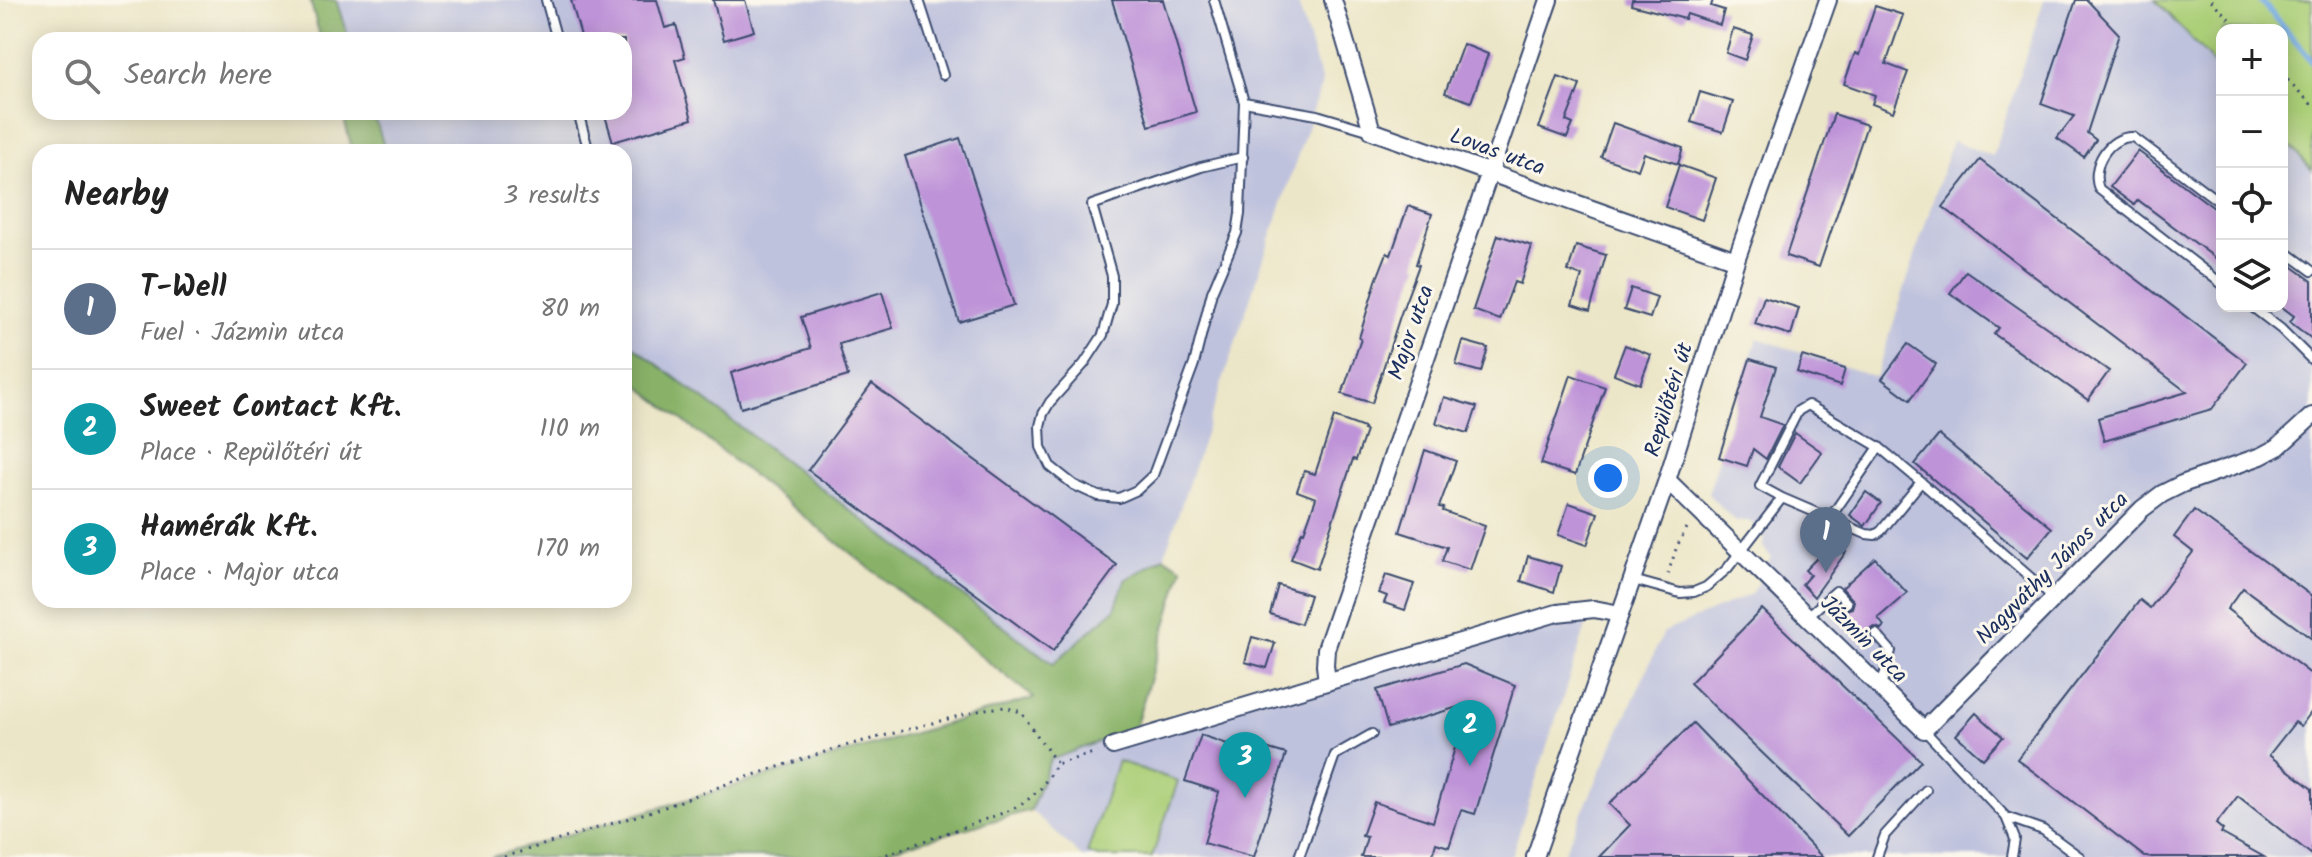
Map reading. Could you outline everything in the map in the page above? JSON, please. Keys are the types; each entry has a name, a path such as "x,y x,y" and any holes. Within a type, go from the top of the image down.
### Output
{"street":[{"path":"1333,0 1372,131"},
{"name":"Major utca","path":"1327,682 1326,649 1549,0"},
{"name":"Repülőtéri út","path":"1535,857 1667,480 1736,260 1828,0"},
{"name":"Lovas utca","path":"1372,131 1736,260"},
{"name":"Nagyváthy János utca","path":"1924,730 2142,509 2182,484 2278,447 2312,416"},
{"name":"Jázmin utca","path":"1667,480 1924,730"},
{"path":"1113,746 1557,613 1594,609 1620,614"}],"lane":[{"path":"546,0 555,32"},
{"path":"919,0 943,75"},
{"path":"1214,0 1244,102 1243,157 1240,214 1237,233 1212,292 1194,364 1153,475 1137,490 1119,498 1098,496 1074,485 1050,466 1041,447 1040,426 1050,402 1084,364 1103,335 1112,304 1112,276 1092,205 1201,167 1243,157"},
{"path":"1244,102 1317,115 1372,131"},
{"path":"580,120 587,144"},
{"path":"2216,199 2133,137 2115,140 2096,167 2095,179 2099,189 2216,279"},
{"path":"2288,253 2312,271"},
{"path":"2259,312 2312,359"},
{"path":"1921,482 1875,535 1866,534 1760,486 1801,407 1812,406 1879,447 1921,482 2054,598"},
{"path":"1830,518 1879,447"},
{"path":"1631,580 1680,593 1706,587 1727,569 1782,498"},
{"path":"1808,616 1836,591 1847,603"},
{"path":"1876,634 1891,651 1881,688"},
{"path":"1924,730 2006,817 2015,839 2012,857"},
{"path":"1299,857 1335,755 1372,734"},
{"path":"1877,857 1885,835 1926,790"},
{"path":"2006,817 2043,830 2080,857"}],"path":[{"path":"2211,0 2234,24"},
{"path":"2288,80 2312,105"},
{"path":"1663,589 1677,546 1697,509"},
{"path":"504,857 662,808 837,748 986,709 1005,707 1021,712 1057,764"},
{"path":"879,857 1003,813 1024,803 1041,788 1057,764 1113,746"}],"shaded area":[{"path":"336,0 1297,0 1322,83 1164,557 1126,580 1115,609 1053,665 632,345 632,144 383,144 376,120 632,120 632,32 346,32"},
{"path":"2044,0 2155,0 2216,66 2216,312 2288,312 2288,144 2312,170 2312,857 1562,857 1664,632 1751,594 1771,557 1763,547 1764,535 1749,521 1736,522 1708,494 1757,338 1876,377 1952,141 1993,156"},
{"path":"1591,611 1511,857 1082,857 1031,810 1050,760 1135,728"}],"green space":[{"path":"310,0 336,0 346,32 319,32"},
{"path":"2155,0 2312,0 2312,170 2288,144 2288,24 2216,24 2216,66"},
{"path":"344,120 376,120 383,144 351,144"},
{"path":"632,345 1053,664 1115,609 1125,580 1164,557 1183,568 1135,728 1050,760 1031,810 865,857 491,857 1034,698 632,380"},
{"path":"1118,761 1178,781 1152,857 1098,857 1087,853"}],"building":[{"path":"571,0 657,0 665,28 676,25 685,57 675,60 692,119 613,142 606,120 632,120 632,32 580,32"},
{"path":"713,0 745,0 754,31 724,40"},
{"path":"1112,0 1163,0 1196,112 1149,126"},
{"path":"1632,0 1713,0 1711,6 1724,10 1720,25 1687,14 1685,19 1631,5"},
{"path":"2076,0 2087,0 2119,34 2087,133 2096,140 2084,157 2057,138 2074,116 2041,104"},
{"path":"1875,6 1903,15 1886,64 1908,72 1893,112 1872,104 1875,95 1844,84 1855,53 1859,55"},
{"path":"1733,29 1753,35 1745,60 1726,53"},
{"path":"1463,44 1488,54 1471,102 1445,93"},
{"path":"1558,77 1580,85 1566,121 1573,124 1567,138 1539,128"},
{"path":"1700,92 1733,102 1723,132 1691,122"},
{"path":"1834,114 1867,125 1819,267 1786,256"},
{"path":"1613,123 1683,148 1678,164 1644,153 1638,170 1601,157"},
{"path":"960,138 1014,305 959,322 905,156"},
{"path":"2138,151 2216,210 2216,258 2138,200 2134,205 2110,187"},
{"path":"1980,160 2247,363 2212,409 2104,441 2098,418 2187,392 1943,207"},
{"path":"1679,165 1716,178 1702,220 1665,207"},
{"path":"1408,206 1432,214 1416,264 1419,265 1372,403 1342,394 1376,281 1387,253 1391,255"},
{"path":"1498,235 1532,246 1520,284 1514,282 1500,320 1473,310"},
{"path":"1576,246 1606,255 1590,311 1572,305 1582,276 1568,271"},
{"path":"2288,263 2312,281 2312,339 2290,322 2294,316 2288,312"},
{"path":"1966,271 2109,371 2088,400 1994,334 1999,328 1950,293"},
{"path":"1631,288 1657,297 1650,318 1624,310"},
{"path":"882,292 893,328 839,344 848,376 741,408 731,373 811,348 801,317"},
{"path":"1764,297 1799,308 1791,335 1755,324"},
{"path":"1463,341 1488,348 1481,372 1456,365"},
{"path":"1908,344 1936,364 1910,400 1882,379"},
{"path":"1625,345 1651,355 1640,384 1614,374"},
{"path":"1802,356 1845,369 1840,386 1797,372"},
{"path":"1750,359 1776,367 1760,417 1783,425 1766,459 1753,449 1747,466 1719,457"},
{"path":"1571,375 1605,387 1575,475 1541,464"},
{"path":"872,384 1117,565 1053,651 808,470"},
{"path":"1444,397 1477,407 1468,433 1436,423"},
{"path":"1334,417 1366,431 1356,460 1353,459 1317,569 1291,559 1316,498 1297,491 1304,471 1315,474"},
{"path":"1795,433 1822,452 1800,483 1778,467"},
{"path":"1939,435 2052,528 2027,558 1915,464"},
{"path":"1425,450 1456,461 1439,507 1485,526 1470,570 1442,561 1447,547 1400,532"},
{"path":"1866,492 1881,503 1865,526 1850,515"},
{"path":"1569,503 1598,513 1587,545 1558,535"},
{"path":"2194,510 2312,596 2312,639 2243,588 2227,609 2312,675 2312,711 2301,726 2295,722 2269,755 2312,789 2312,855 2238,796 2216,824 2223,830 2221,833 2264,857 2145,857 2017,759 2140,600 2150,608 2193,552 2174,537"},
{"path":"1840,547 1846,552 1814,597 1802,584 1810,575 1805,570 1826,549 1832,555"},
{"path":"1528,556 1561,566 1554,592 1521,581"},
{"path":"1875,558 1907,593 1878,618 1884,626 1871,629 1871,639 1867,642 1833,603 1836,601 1846,610 1852,608 1854,601 1842,588"},
{"path":"1386,575 1414,584 1405,610 1384,603 1387,596 1379,593"},
{"path":"1278,585 1310,595 1301,624 1270,614"},
{"path":"1762,609 1921,761 1848,836 1690,683"},
{"path":"1252,637 1275,643 1267,668 1245,662"},
{"path":"1464,664 1515,685 1475,814 1461,810 1449,847 1436,843 1432,857 1361,857 1367,837 1362,836 1374,802 1433,822 1468,704 1388,728 1377,690"},
{"path":"1976,713 2003,737 1983,759 1956,735"},
{"path":"1693,723 1822,857 1599,857 1630,825 1609,804"},
{"path":"1201,735 1233,746 1235,739 1286,754 1254,857 1204,843 1219,792 1185,781"}],"waterway":[{"path":"2260,0 2312,61"}],"place":[{"name":"T-Well","path":"1826,573"},
{"name":"Sweet Contact Kft.","path":"1470,766"},
{"name":"Hamérák Kft.","path":"1245,798"}]}
